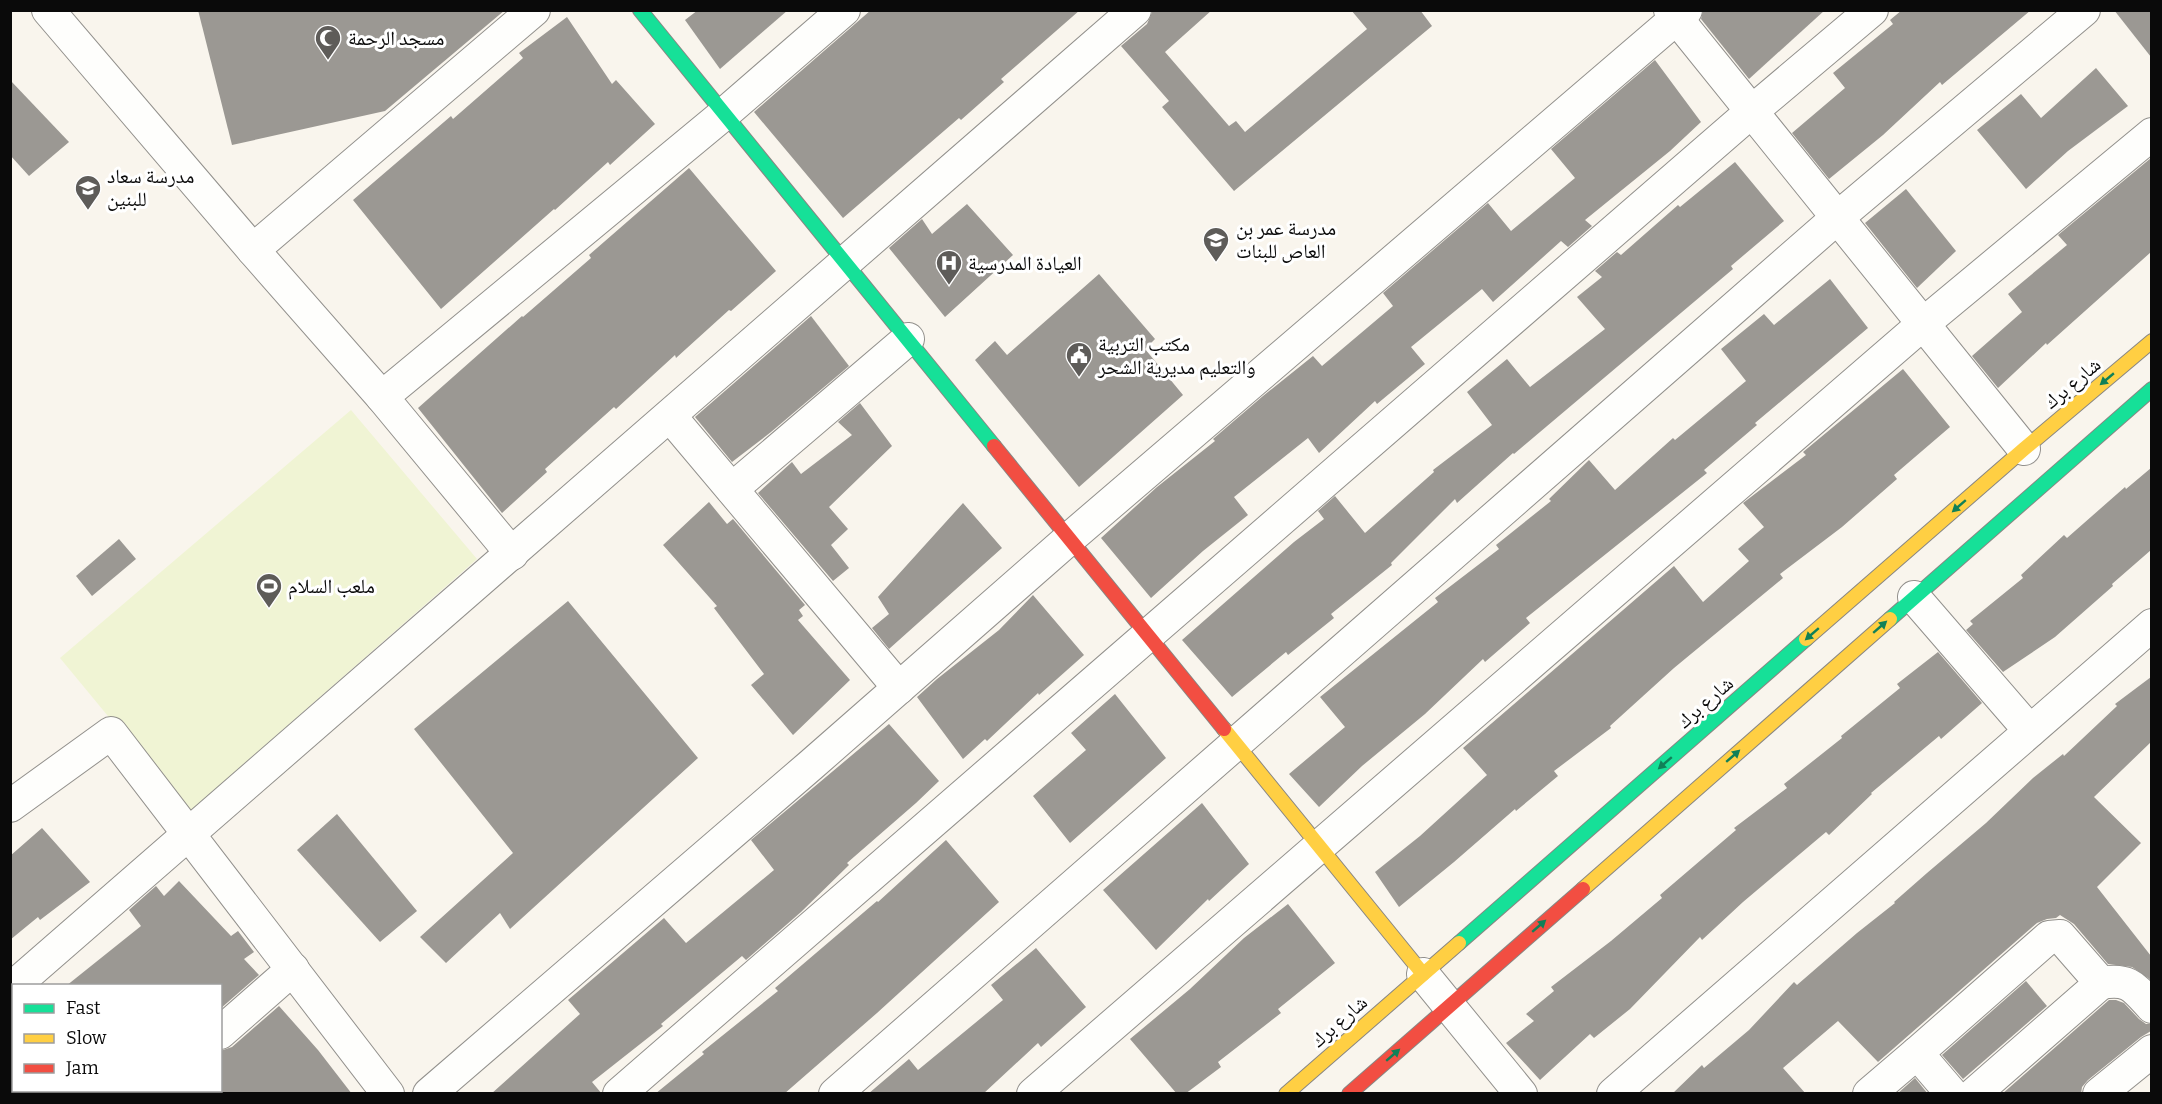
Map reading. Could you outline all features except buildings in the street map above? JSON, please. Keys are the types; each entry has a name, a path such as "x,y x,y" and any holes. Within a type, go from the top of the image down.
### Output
{"main road":[{"path":"640,10 1423,974"},
{"name":"شارع برك","path":"1286,1094 2024,449 2151,341"},
{"path":"1348,1094 2151,389"}],"street":[{"path":"253,250 534,10"},
{"path":"382,397 724,114 844,10"},
{"path":"15,984 1135,10"},
{"path":"619,1094 1751,112 1872,10"},
{"path":"835,1094 1837,218 2084,10"},
{"path":"429,1094 1677,13 1751,112 2024,449"},
{"path":"61,15 253,250 382,397 512,554"},
{"path":"1033,1094 1923,324 2151,134"},
{"path":"732,489 908,339"},
{"path":"670,416 898,688"},
{"path":"1914,597 2030,731"},
{"path":"1622,1091 2151,625"},
{"path":"10,807 111,733 388,1094"},
{"path":"1869,1094 2049,937 2060,936 2101,982"},
{"path":"222,1031 293,969"},
{"path":"1423,974 1521,1094"},
{"path":"1974,1094 2101,982 2116,980 2130,984 2151,1008"},
{"path":"2099,1094 2151,1051"},
{"path":"1917,1053 1952,1094"}],"green space":[{"name":"ملعب السلام","path":"351,410 477,559 188,813 60,658"}],"traffic: fast":[{"path":"640,10 994,446"},
{"path":"1890,619 2152,389"},
{"path":"1459,943 1806,639"}],"traffic: slow":[{"path":"1806,639 2152,341"},
{"path":"1583,889 1890,619"},
{"path":"1224,729 1423,974"},
{"path":"1286,1094 1459,943"}],"traffic: jam":[{"path":"994,446 1224,729"},
{"path":"1349,1094 1583,889"}],"place":[{"name":"مسجد الرحمة","path":"328,61"},
{"name":"مدرسة سعاد للبنين","path":"88,211"},
{"name":"مدرسة عمر بن العاص للبنات","path":"1216,263"},
{"name":"العيادة المدرسية","path":"949,286"},
{"name":"مكتب التربية والتعليم مديرية الشحر","path":"1079,378"},
{"name":"ملعب السلام","path":"269,609"}]}
